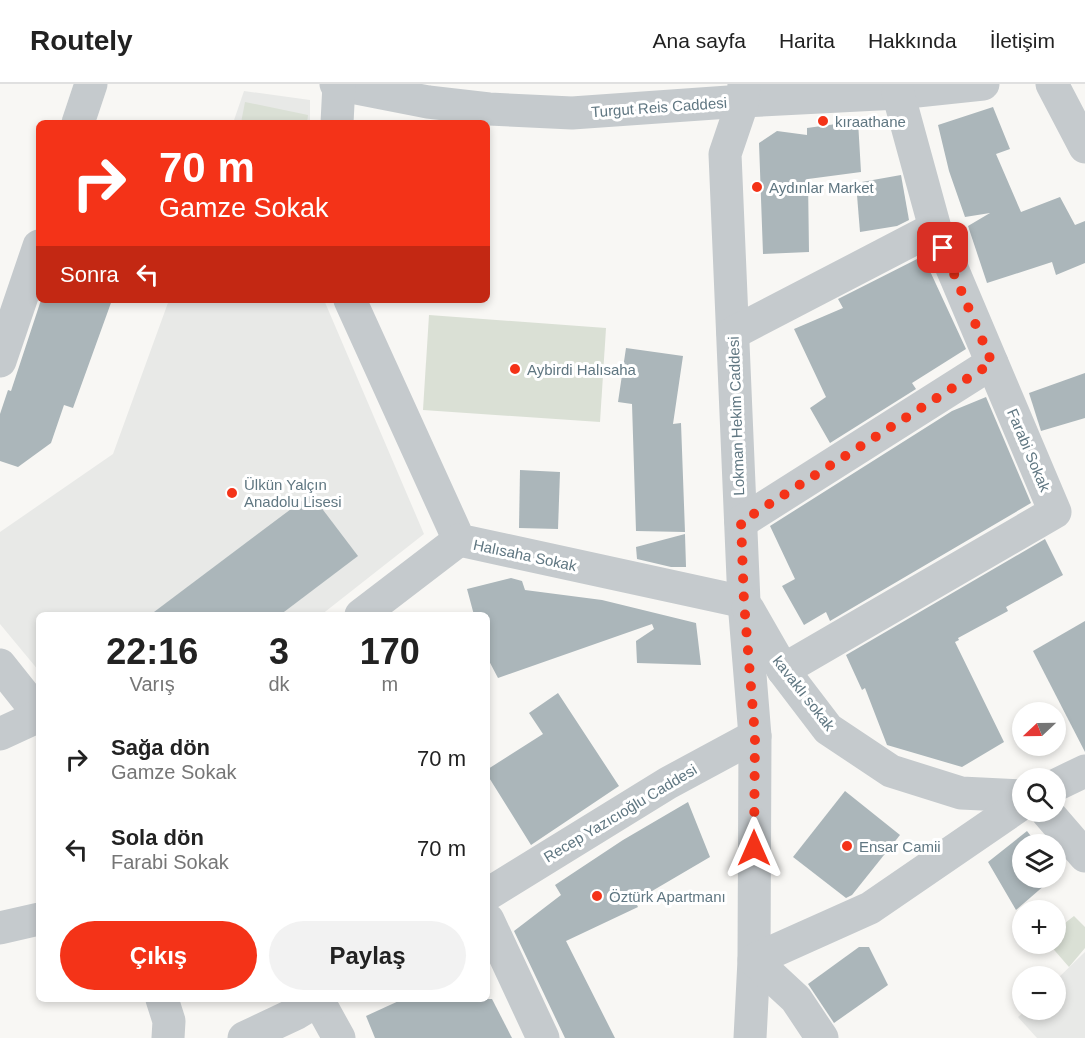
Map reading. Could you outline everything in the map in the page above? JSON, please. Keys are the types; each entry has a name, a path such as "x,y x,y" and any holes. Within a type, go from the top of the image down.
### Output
{"street":[{"path":"79,120 91,84"},
{"path":"337,120 338,84"},
{"name":"Turgut Reis Caddesi","path":"338,84 428,102 485,97 572,113 743,92 898,93 983,84"},
{"path":"1052,84 1085,147"},
{"name":"Lokman Hekim Caddesi","path":"743,92 725,154 744,602 755,736 754,960 750,1038"},
{"name":"Farabi Sokak","path":"783,670 1055,512 935,228 898,93"},
{"path":"733,333 935,228"},
{"path":"0,361 8,316 36,253"},
{"name":"Halısaha Sokak","path":"351,303 459,540 744,602"},
{"path":"741,522 992,363"},
{"path":"365,612 459,540"},
{"name":"kavaklı sokak","path":"744,602 783,670 828,729 891,771 961,793 1012,795"},
{"path":"0,665 36,711"},
{"path":"0,734 36,716"},
{"name":"Recep Yazıcıoğlu Caddesi","path":"490,893 668,783 755,736"},
{"path":"1066,780 1085,771"},
{"path":"822,1038 796,999 754,960 870,908 1012,811"},
{"path":"1056,822 1085,856"},
{"path":"0,928 36,920"},
{"path":"490,924 543,1038"},
{"path":"163,1002 169,1022 168,1038"},
{"path":"244,1038 316,1002"},
{"path":"320,1002 339,1038"}],"shaded area":[{"path":"244,91 310,100 310,120 234,120"},
{"path":"245,102 308,115 307,120 242,120"},
{"name":"Ülkün Yalçın Anadolu Lisesi","path":"168,303 325,303 424,534 325,612 36,612 36,667 0,624 0,532 113,454"},
{"name":"Aybirdi Halısaha","path":"429,315 606,328 600,422 423,410"},
{"path":"1074,916 1085,927 1085,948 1069,967 1058,954 1066,954 1066,922"},
{"path":"1085,952 1085,1038 1037,1038 1021,1020 1066,1020 1066,970"}],"building":[{"path":"993,107 1010,149 996,154 1021,212 1060,197 1075,225 1085,221 1085,263 1056,275 1052,262 987,283 968,226 990,213 965,217 949,171 938,125"},
{"path":"858,121 861,172 808,179 809,252 763,254 759,143 777,131 807,135 807,128"},
{"path":"901,175 909,220 897,226 860,232 856,183"},
{"path":"923,256 966,349 912,383 916,389 830,443 810,408 826,397 794,329 843,308 838,299"},
{"path":"40,303 111,303 73,408 64,405 51,443 18,467 0,461 0,414 8,390 11,391"},
{"path":"626,348 683,356 673,424 681,423 685,532 636,531 632,404 618,402"},
{"path":"1085,373 1085,418 1041,431 1029,393"},
{"path":"986,397 1031,503 830,621 826,612 804,625 782,586 795,579 770,526 952,411"},
{"path":"520,470 560,472 558,529 519,528"},
{"path":"311,494 358,556 284,612 154,612"},
{"path":"685,534 686,567 671,567 637,559 636,547"},
{"path":"1045,539 1063,575 1006,607 1008,611 958,638 959,640 955,642 1004,742 962,767 887,745 865,688 862,690 846,655"},
{"path":"511,578 522,581 525,590 602,600 696,623 701,665 637,663 636,641 654,629 652,624 498,678 490,663 490,612 473,612 467,589"},
{"path":"1085,621 1085,752 1066,715 1066,702 1059,702 1033,651"},
{"path":"558,693 619,786 531,845 490,779 490,768 543,734 529,713"},
{"name":"Ensar Camii","path":"845,791 900,835 852,895 846,898 793,857"},
{"path":"688,802 710,857 635,901 638,907 566,941 615,1038 565,1038 514,931 561,895 555,885 623,840"},
{"path":"1012,843 1012,888 1041,888 1028,900 1012,900 1012,903 988,862"},
{"path":"859,947 869,947 888,985 834,1023 808,984"},
{"path":"492,999 512,1038 375,1038 366,1016 396,1002 490,1002"}],"place":[{"name":"kıraathane","path":"823,121"},
{"name":"Aydınlar Market","path":"757,187"},
{"name":"Aybirdi Halısaha","path":"515,369"},
{"name":"Ülkün Yalçın Anadolu Lisesi","path":"232,493"},
{"name":"Ensar Camii","path":"847,846"},
{"name":"Öztürk Apartmanı","path":"597,896"}],"route":[{"path":"754,848 755,736 744,602 741,522 992,363 943,248"}]}
